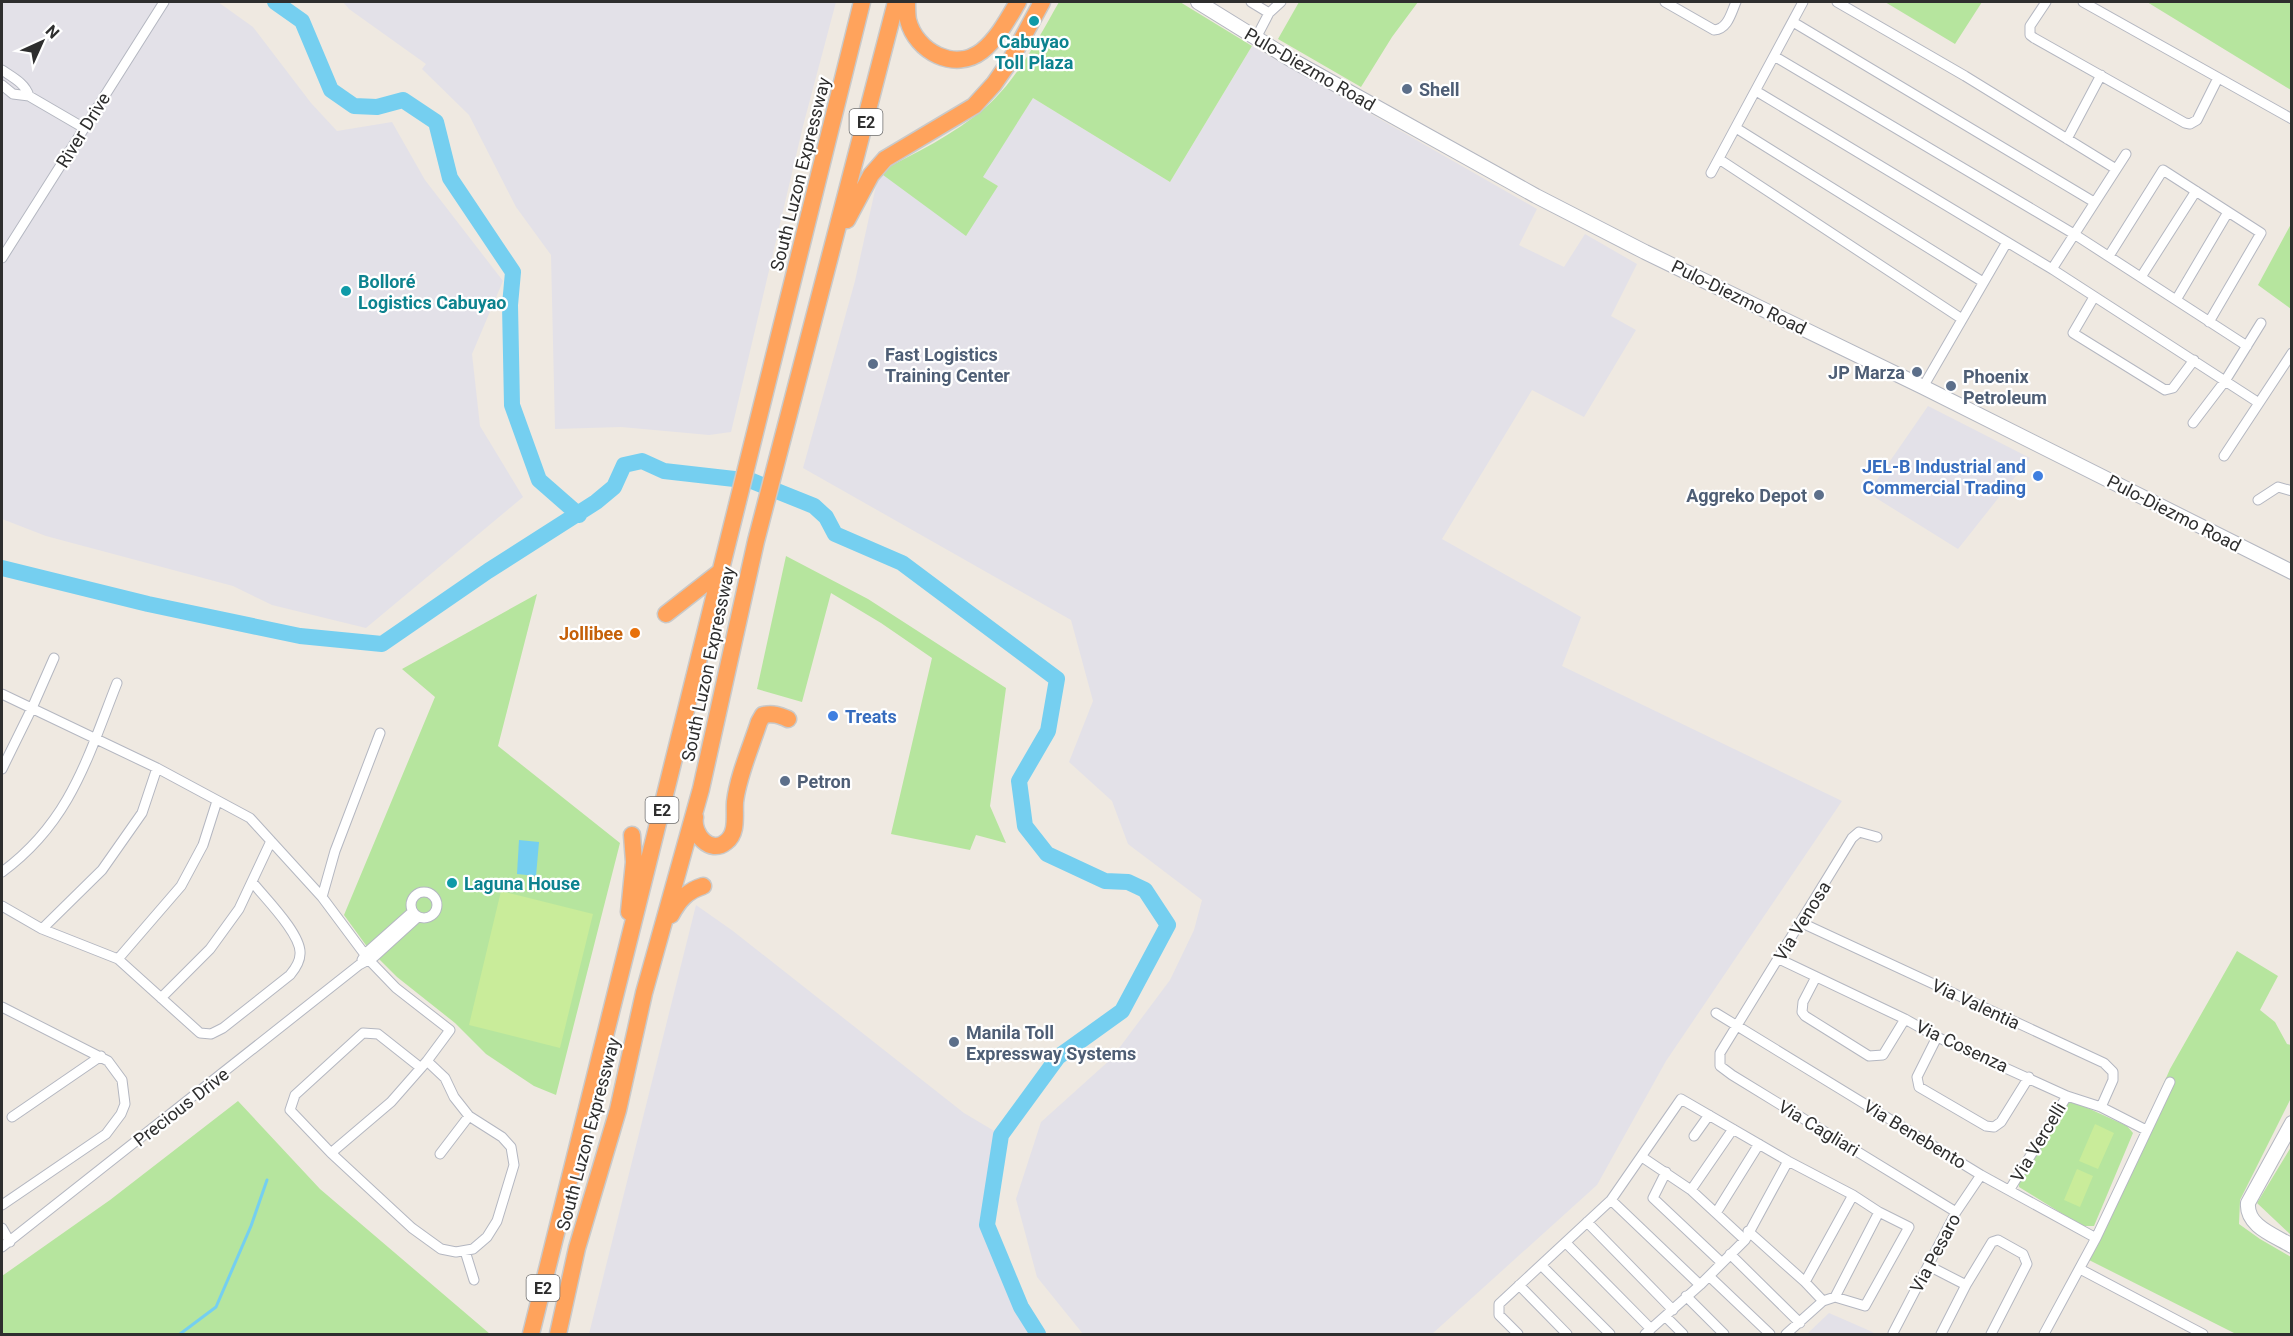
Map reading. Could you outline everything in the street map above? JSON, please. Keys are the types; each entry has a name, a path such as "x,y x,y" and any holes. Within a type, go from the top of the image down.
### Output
{"highway":[{"name":"South Luzon Expressway","path":"531,1335 862,2"},
{"name":"South Luzon Expressway","path":"558,1335 577,1248 618,1110 644,993 701,789 756,541 896,2"},
{"path":"907,2 909,21 915,36 928,51 944,59 958,61 980,53 994,40 1018,2"},
{"path":"835,242 871,175 885,159 974,106 994,84 1010,61 1042,2"},
{"path":"666,614 721,571"},
{"path":"701,789 694,822 697,834 709,845 717,846 725,843 734,829 735,802 759,722 763,715 769,714 788,719"},
{"path":"630,939 629,899 634,862 632,835"},
{"path":"656,952 672,913 683,897 693,889 703,886"}],"main road":[{"name":"Pulo-Diezmo Road","path":"1198,2 1256,38 1536,196 2292,572"},
{"path":"2292,1122 2247,1208 2251,1220 2292,1246"}],"street":[{"path":"1251,2 1269,13"},
{"path":"1269,2 1269,13"},
{"path":"1256,38 1269,13 1281,2"},
{"path":"1665,2 1714,30 1719,30 1726,24 1736,2"},
{"path":"1711,173 1803,2"},
{"path":"1837,2 2116,169"},
{"path":"2046,2 2030,26 2031,37 2185,123 2190,124 2197,120 2218,78"},
{"path":"2083,2 2292,119"},
{"name":"River Drive","path":"2,258 163,4"},
{"path":"1793,22 2094,202"},
{"path":"1774,57 2074,234 2247,346"},
{"path":"2,70 20,82 27,89 29,96"},
{"path":"2067,139 2101,75"},
{"path":"2,86 13,94 29,96 84,128"},
{"path":"1756,92 2052,269 2259,403"},
{"path":"1736,128 1983,282"},
{"path":"2052,269 2126,154"},
{"path":"1719,159 1962,319"},
{"path":"2109,256 2163,170 2261,233 2209,322"},
{"path":"2141,277 2196,191"},
{"path":"2175,300 2228,212"},
{"path":"1923,387 2007,242"},
{"path":"2094,297 2073,333 2165,390 2174,388 2194,360"},
{"path":"2193,423 2225,381 2261,323"},
{"path":"2224,456 2292,353"},
{"path":"2258,500 2278,487 2291,488"},
{"path":"2,769 54,658"},
{"path":"2,872 22,857 53,823 74,790 117,683"},
{"path":"2,694 157,768 250,818 322,897 367,958 396,988 450,1030 424,1065 391,1102 331,1153"},
{"path":"322,897 335,851 380,733"},
{"path":"42,929 102,870 142,813 157,768"},
{"path":"118,959 181,886 203,845 217,801"},
{"name":"Via Venosa","path":"1736,1026 1852,838 1859,832 1877,837"},
{"path":"161,998 210,950 239,909 271,841"},
{"path":"2,906 42,929 118,959 200,1034 211,1034 223,1028 290,975 301,956 297,938 252,883"},
{"name":"Precious Drive","path":"6,1244 359,965 415,915"},
{"name":"Via Valentia","path":"1802,922 2104,1064 2113,1072 2113,1080 2101,1107"},
{"name":"Via Cosenza","path":"1779,959 1905,1019 1937,1037 2030,1077 2067,1096 2101,1107 2145,1130"},
{"path":"1816,977 1803,1002 1802,1012 1869,1056 1882,1055 1905,1019"},
{"path":"2,1007 101,1056 117,1070 122,1080 125,1104 106,1134 2,1206"},
{"name":"Via Benebento","path":"1716,1013 1981,1175 2096,1238"},
{"name":"Via Cagliari","path":"1736,1026 1720,1053 1720,1066 1956,1212"},
{"path":"363,1033 378,1034 424,1065 445,1078 454,1097 469,1116 502,1137 511,1148 514,1164 497,1221 487,1237 473,1249 465,1251 441,1249 412,1228 331,1153 290,1110 296,1095 363,1033"},
{"path":"1937,1037 1917,1077 1919,1087 1986,1126 1994,1127 2001,1122 2030,1077"},
{"path":"12,1117 101,1056"},
{"path":"2044,1335 2096,1238 2145,1130 2170,1082"},
{"name":"Via Vercelli","path":"2010,1189 2067,1096"},
{"path":"1518,1335 1499,1315 1499,1304 1611,1200 1681,1099 1909,1227 1864,1306 1835,1297 1823,1301 1786,1335"},
{"path":"1694,1136 1709,1115"},
{"path":"440,1154 469,1116"},
{"path":"1691,1190 1733,1129"},
{"path":"1716,1213 1759,1144"},
{"path":"1642,1157 1691,1190 1716,1213 1805,1282 1823,1301"},
{"path":"1566,1243 1648,1332 1700,1285 1747,1236 1788,1161"},
{"path":"1666,1172 1653,1198 1722,1263"},
{"name":"Via Pesaro","path":"1893,1332 1956,1212 1981,1175"},
{"path":"1805,1282 1853,1195"},
{"path":"1611,1200 1700,1285"},
{"path":"1835,1297 1879,1212"},
{"path":"1587,1222 1669,1313 1683,1335"},
{"path":"2,1228 6,1244"},
{"path":"1941,1335 1966,1285 1992,1242 1998,1240 2023,1254 2027,1264 1991,1335"},
{"path":"465,1251 474,1280"},
{"path":"1730,1254 1800,1323"},
{"path":"1541,1265 1610,1335"},
{"path":"1929,1266 1966,1285"},
{"path":"2080,1269 2203,1335"},
{"path":"1709,1276 1770,1335"},
{"path":"1519,1285 1566,1335"},
{"path":"1686,1296 1724,1335"}],"shaded area":[{"path":"2,2 218,2 253,27 311,103 337,131 392,122 425,180 503,281 472,354 480,426 523,497 366,628 272,605 233,586 46,536 2,519"},
{"path":"343,2 836,2 803,126 731,432 709,435 621,427 555,429 551,255 516,207 469,115 422,69 426,64 349,9"},
{"path":"1252,46 1537,209 1519,245 1564,267 1585,234 1637,264 1611,316 1636,330 1584,417 1532,390 1442,539 1581,617 1562,666 1842,801 1666,1061 1597,1185 1432,1334 1083,1334 1037,1277 1016,1199 1041,1122 1111,1059 1170,980 1194,930 1202,900 1128,844 1112,801 1069,762 1093,701 1071,620 803,468 855,281 879,172 998,186 982,177 1033,98 1170,182"},
{"path":"1928,406 2030,458 1958,549 1868,493"},
{"path":"696,905 733,931 964,1113 1001,1135 987,1225 1033,1334 589,1334"},
{"path":"1829,1313 1868,1330 1876,1334 1807,1334"}],"green space":[{"path":"1059,2 1180,2 1252,46 1170,182 1033,98 983,177 998,186 966,236 879,172 948,135 986,107 1008,84"},
{"path":"1299,2 1418,2 1392,37 1361,87 1278,39"},
{"path":"1885,2 1982,2 1955,44"},
{"path":"2147,2 2291,2 2291,90"},
{"path":"2291,224 2291,309 2258,285"},
{"path":"786,556 868,599 1006,688 990,806 1006,843 976,835 970,850 891,834 932,658 881,623 831,593 802,702 757,689"},
{"path":"537,594 498,746 620,843 556,1095 534,1086 486,1054 455,1023 397,977 378,958 407,911 368,948 344,915 435,697 402,669"},
{"path":"501,891 593,914 560,1048 469,1025"},
{"path":"2237,951 2278,976 2260,1010 2275,1022 2287,1044 2291,1045 2291,1098 2240,1200 2239,1224 2291,1257 2291,1334 2236,1334 2087,1259 2170,1069"},
{"path":"2068,1099 2127,1126 2133,1133 2094,1226 2082,1226 2019,1187 2019,1181"},
{"path":"238,1101 320,1189 490,1334 2,1334 2,1276 110,1200"},
{"path":"2095,1124 2114,1133 2098,1169 2079,1161"},
{"path":"2291,1147 2292,1235 2257,1203"},
{"path":"2077,1169 2093,1176 2080,1207 2064,1200"}],"water":[{"path":"519,840 539,842 536,876 517,874"}],"waterway":[{"path":"275,2 302,21 331,90 354,106 377,107 403,100 436,122 450,178 513,272 510,305 512,405 539,480 579,515"},
{"path":"2,568 148,604 300,636 382,644 488,571 596,502 614,487 624,465 642,461 664,471 752,481 814,506 826,517 835,534 902,563 1057,679 1048,731 1019,781 1025,826 1047,854 1105,881 1128,882 1145,890 1168,925 1122,1011 1058,1057 1001,1135 987,1225 1021,1307 1038,1334"},
{"path":"180,1334 216,1307 251,1226 267,1180"}],"place":[{"name":"Cabuyao Toll Plaza","path":"1034,21"},
{"name":"Shell","path":"1407,89"},
{"name":"Bolloré Logistics Cabuyao","path":"346,291"},
{"name":"Fast Logistics Training Center","path":"873,364"},
{"name":"JP Marza","path":"1917,372"},
{"name":"Phoenix Petroleum","path":"1951,386"},
{"name":"JEL-B Industrial and Commercial Trading","path":"2038,476"},
{"name":"Aggreko Depot","path":"1819,495"},
{"name":"Jollibee","path":"635,633"},
{"name":"Treats","path":"833,716"},
{"name":"Petron","path":"785,781"},
{"name":"Laguna House","path":"452,883"},
{"name":"Manila Toll Expressway Systems","path":"954,1042"}]}
